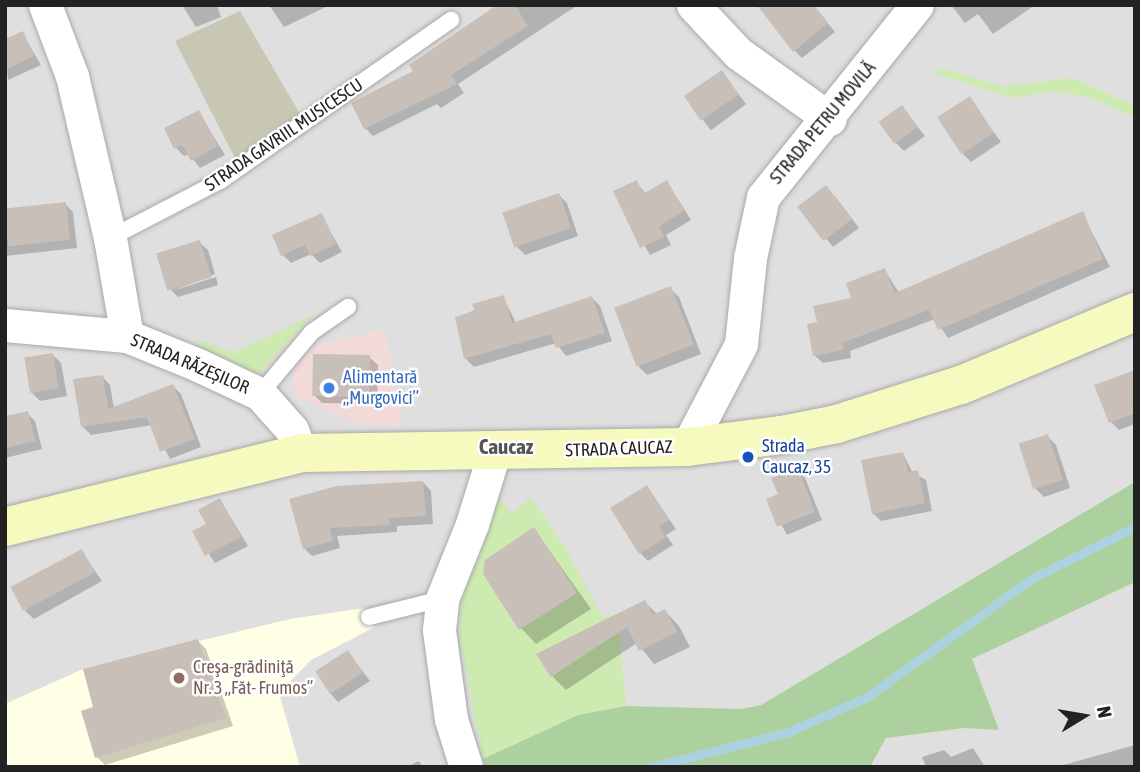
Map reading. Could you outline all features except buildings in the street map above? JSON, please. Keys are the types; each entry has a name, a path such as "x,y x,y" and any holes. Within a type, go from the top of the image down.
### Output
{"street":[{"path":"45,5 72,76 110,238 127,336"},
{"path":"693,5 738,53 830,119"},
{"name":"STRADA PETRU MOVILĂ","path":"687,447 741,344 750,258 762,197 830,119 917,5"},
{"name":"STRADA CAUCAZ","path":"5,527 301,453 494,453 687,447 782,435 886,410 961,385 1135,312"},
{"name":"STRADA RĂZEȘILOR","path":"5,325 127,336 260,394 278,410 301,453"},
{"path":"466,767 451,719 440,660 442,599 472,524 494,453"}],"lane":[{"name":"STRADA GAVRIIL MUSICESCU","path":"110,238 220,181 451,20"},
{"path":"260,394 312,332 348,307"},
{"path":"369,617 442,599"}],"shaded area":[{"path":"5,5 1135,5 1135,767 5,767"},
{"path":"240,11 300,114 236,160 175,41"},
{"path":"385,329 401,416 397,427 356,423 294,395 293,372 313,346"},
{"name":"Creşa-grădiniţă Nr. 3 „Făt- Frumos”","path":"364,608 375,627 311,660 279,693 300,767 6,767 5,704 83,669 290,619"}],"green space":[{"path":"944,69 1003,86 1073,78 1135,106 1135,117 1088,97 1049,92 1014,98 932,73"},
{"path":"313,315 254,379 205,357 196,339 235,352"},
{"path":"1135,482 1135,582 972,659 999,730 964,728 886,738 870,767 486,767 483,759 578,715 626,706 741,709 761,705"},
{"path":"530,497 566,548 603,618 611,613 619,628 626,706 578,715 483,759 460,639 461,593 499,498 512,514"}],"waterway":[{"path":"651,767 788,732 867,697 1031,579 1135,527"}],"place":[{"name":"Alimentară „Murgovici”","path":"329,388"},
{"name":"Strada Caucaz, 35","path":"748,457"},
{"name":"Creşa-grădiniţă Nr. 3 „Făt- Frumos”","path":"179,678"}],"district":[{"name":"Caucaz","path":"506,446"}]}
